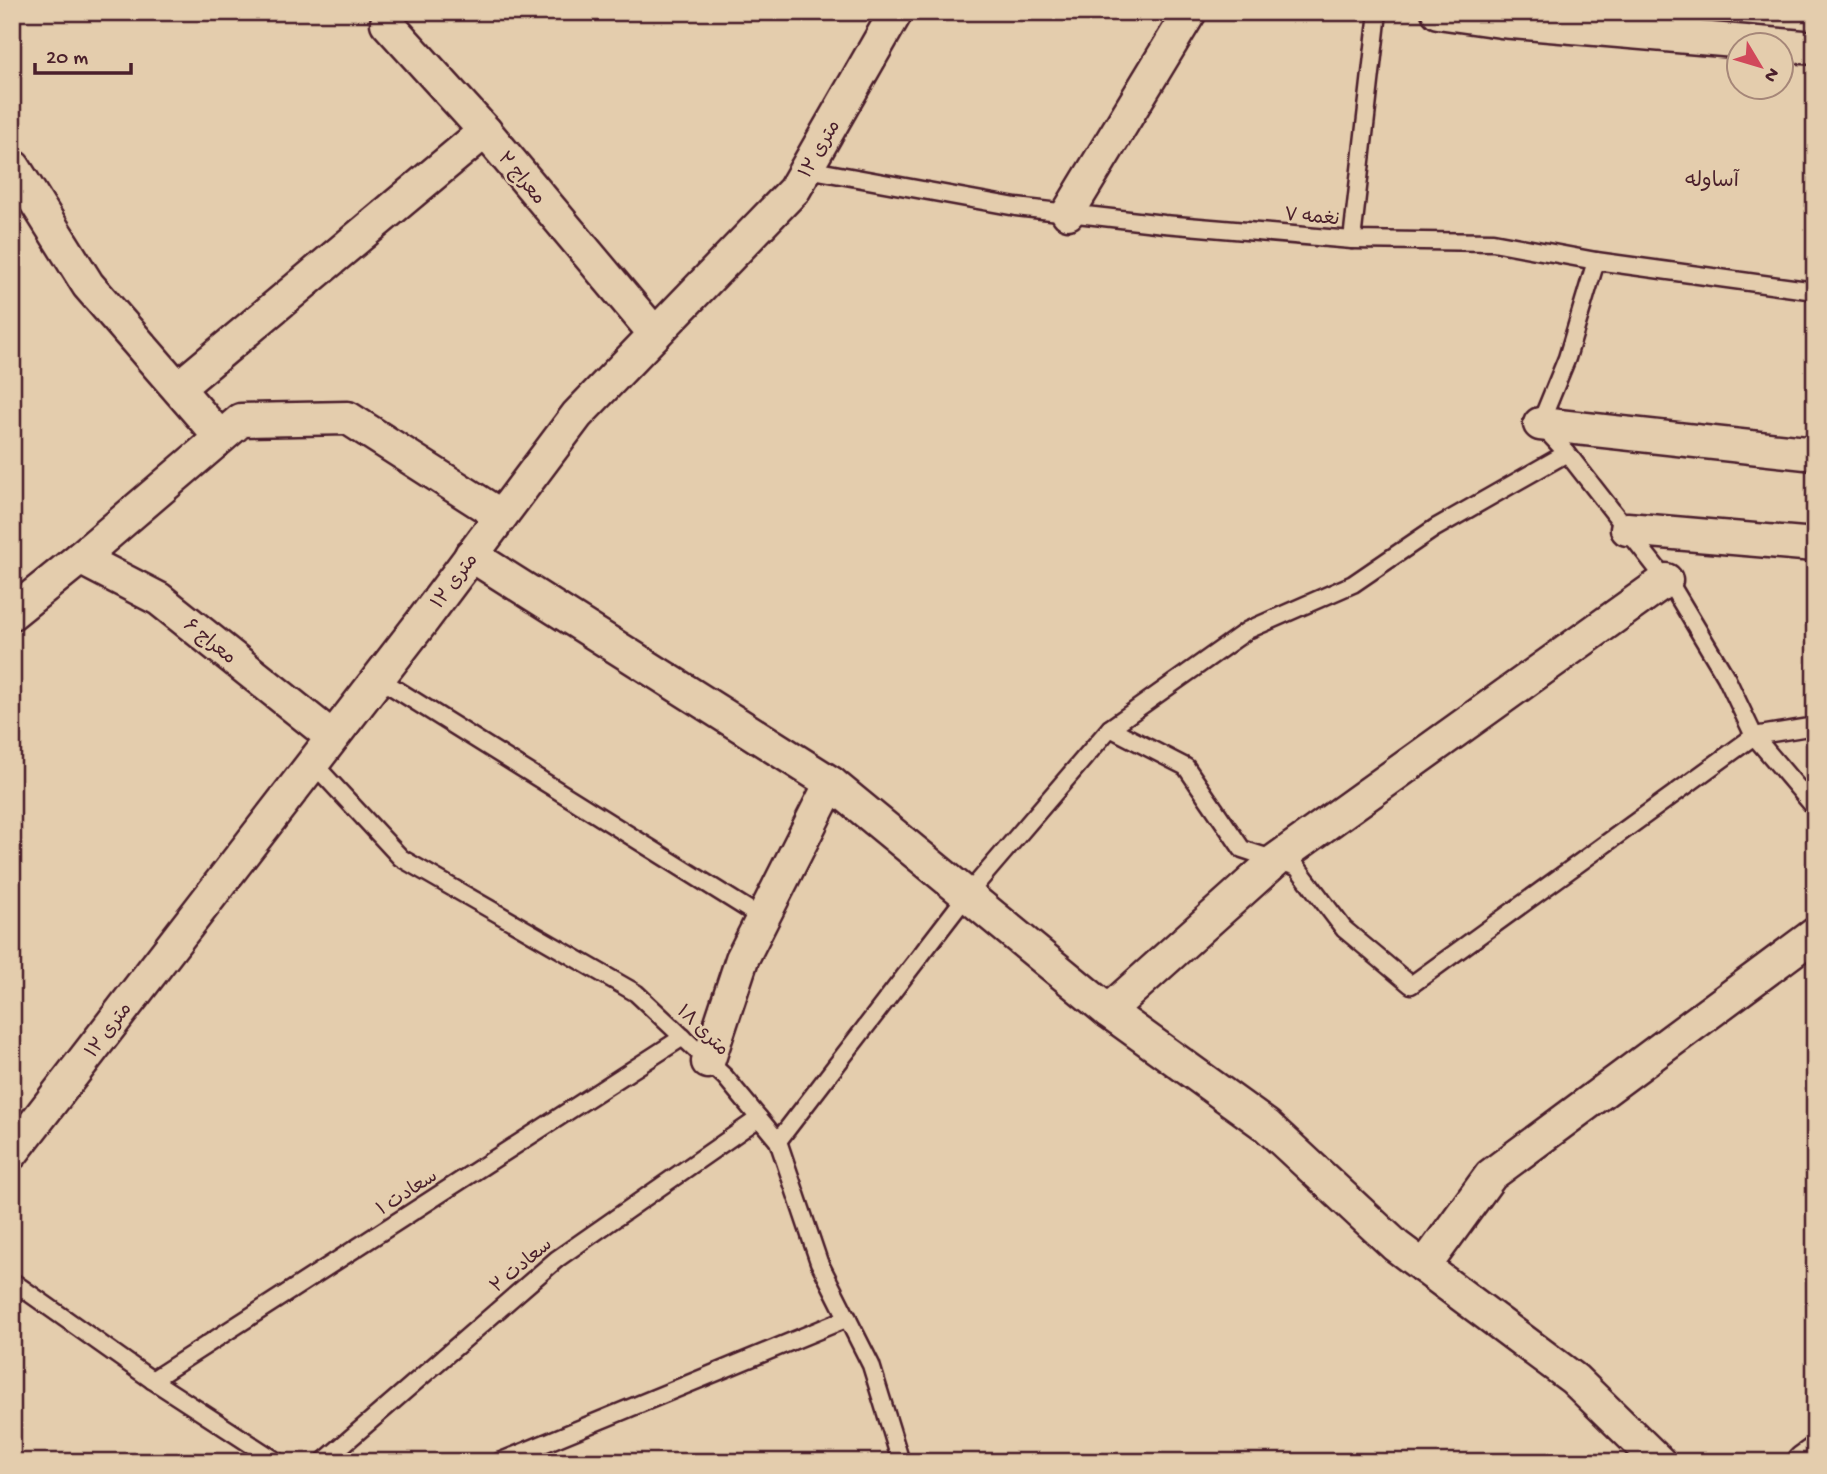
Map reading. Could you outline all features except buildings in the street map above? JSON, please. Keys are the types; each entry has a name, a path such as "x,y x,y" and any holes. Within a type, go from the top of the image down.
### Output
{"street":[{"name":"۱۲ متری","path":"12,1153 577,415 794,190 896,12"},
{"path":"1068,213 1190,12"},
{"path":"1438,12 1815,48"},
{"name":"معراج ۲","path":"387,23 485,131 655,334"},
{"path":"178,388 485,131"},
{"path":"14,167 89,285 220,437"},
{"path":"15,606 80,558 241,420 348,418 501,516"},
{"path":"1540,424 1815,454"},
{"path":"1627,529 1815,545"},
{"path":"471,555 831,782 1108,1011 1267,1126 1396,1246 1574,1379 1659,1462"},
{"name":"معراج ۶","path":"80,558 159,599 332,737"},
{"path":"1108,1011 1276,860 1666,580"},
{"path":"708,1062 742,959 831,782"},
{"path":"1424,1267 1491,1175 1815,934"},
{"path":"1804,1462 1815,1454"}],"lane":[{"path":"1352,240 1378,12"},
{"name":"نغمه ۷","path":"807,169 1016,207 1164,224 1352,240 1493,242 1596,261 1815,291"},
{"path":"1596,261 1567,358 1540,424 1567,453 1666,580 1726,677 1754,736 1815,808"},
{"path":"778,1141 967,895 1110,728 1248,630 1353,584 1435,528 1567,453"},
{"path":"378,678 762,918"},
{"path":"1110,728 1186,767 1242,849 1297,867 1344,929 1411,985 1754,736 1815,726"},
{"name":"۱۸ متری","path":"312,762 401,858 636,993 725,1077 778,1141 819,1262 871,1365 901,1462"},
{"name":"سعادت ۱","path":"152,1380 682,1037"},
{"name":"سعادت ۲","path":"323,1462 557,1259 759,1118"},
{"path":"12,1281 152,1380 278,1462"},
{"path":"499,1462 848,1318"}],"district":[{"name":"آساوله","path":"1712,179"}]}
